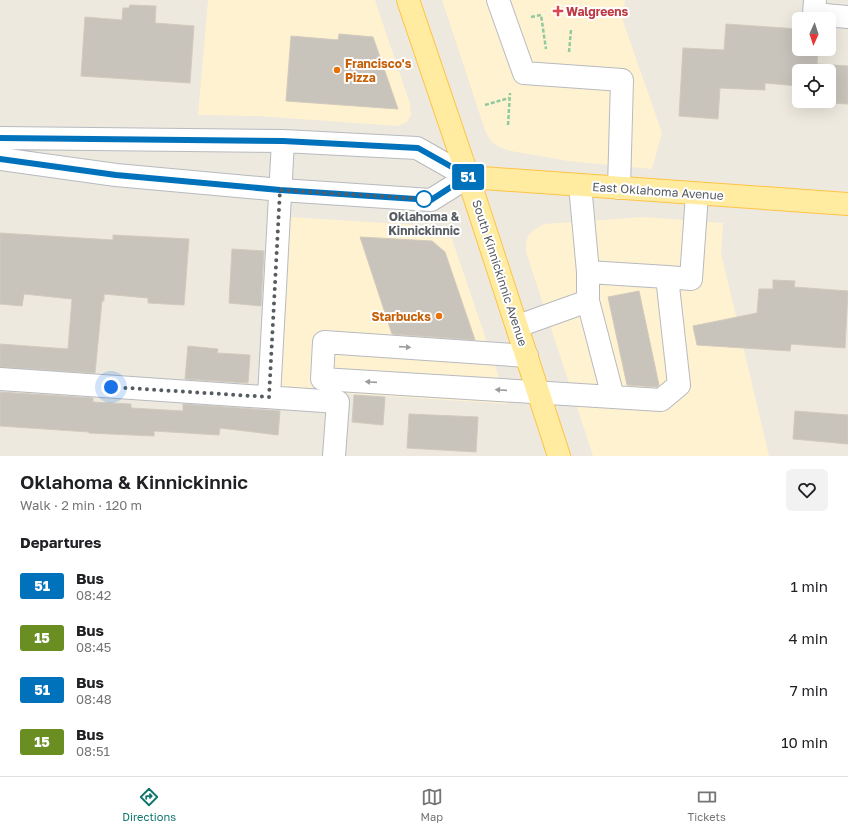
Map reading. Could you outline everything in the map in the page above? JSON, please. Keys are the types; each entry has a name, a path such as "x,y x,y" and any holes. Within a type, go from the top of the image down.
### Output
{"main road":[{"name":"South Kinnickinnic Avenue","path":"408,0 518,326 559,456"},
{"name":"East Oklahoma Avenue","path":"468,176 848,204"}],"street":[{"path":"498,0 524,73 622,80 619,188"},
{"path":"815,0 814,14 848,17"},
{"name":"East Oklahoma Avenue","path":"0,138 283,141 418,148 468,176"},
{"path":"269,397 283,141"},
{"path":"0,159 116,175 280,190 431,200 468,176"},
{"path":"580,185 588,272 588,301 613,397"},
{"path":"588,272 691,279 697,194"},
{"path":"527,356 324,342 322,379 661,400 679,385 667,277"},
{"path":"518,326 588,301"},
{"path":"0,379 338,402 334,456"}],"path":[{"path":"527,18 541,15 547,50"},
{"path":"508,125 510,87"},
{"path":"485,105 510,98"}],"shaded area":[{"path":"208,0 375,0 410,104 411,115 407,122 398,126 257,116 198,115"},
{"path":"442,0 625,0 623,21 662,133 652,169 568,161 511,151 499,147 492,142 486,133"},
{"path":"290,217 432,226 439,227 449,233 508,404 279,389"},
{"path":"644,217 723,223 721,253 769,456 593,456 526,252 526,243 528,236 532,231 544,224"}],"building":[{"path":"130,5 156,6 155,23 194,26 190,83 81,76 85,17 122,20 123,8 129,8"},
{"path":"726,24 792,29 792,56 818,56 817,64 792,64 792,85 765,83 765,90 720,88 718,119 679,116 683,48 724,50"},
{"name":"Francisco's Pizza","path":"339,34 373,37 398,109 286,101 291,36 338,40"},
{"path":"836,65 848,66 848,104 836,103"},
{"path":"0,233 113,240 113,235 189,239 184,305 148,303 148,298 104,294 95,373 0,367 0,344 68,349 72,299 24,294 22,306 0,304"},
{"path":"360,237 432,241 445,252 475,340 392,334"},
{"path":"232,249 264,251 261,306 229,303"},
{"path":"773,280 795,281 794,287 848,291 845,348 791,344 790,351 697,345 693,326 757,313 759,289 773,289"},
{"path":"639,291 659,385 657,387 627,385 608,297"},
{"path":"188,346 218,349 217,353 250,355 248,383 185,379"},
{"path":"0,392 93,398 93,402 131,404 131,408 183,411 183,404 280,411 278,435 220,428 219,435 154,431 154,436 89,433 0,426"},
{"path":"354,395 385,397 383,425 352,422"},
{"path":"795,411 848,415 848,444 793,439"},
{"path":"409,414 478,417 476,452 407,448"}],"bus line":[{"name":"51","path":"0,138 114,138 283,141 418,148 468,176 431,200 280,190 116,175 0,159"}],"place":[{"name":"Walgreens","path":"558,11"},
{"name":"Francisco's Pizza","path":"337,70"},
{"name":"Oklahoma & Kinnickinnic","path":"424,199"},
{"name":"Starbucks","path":"439,316"}],"route":[{"path":"111,387 269,397 280,190 424,199"}]}
